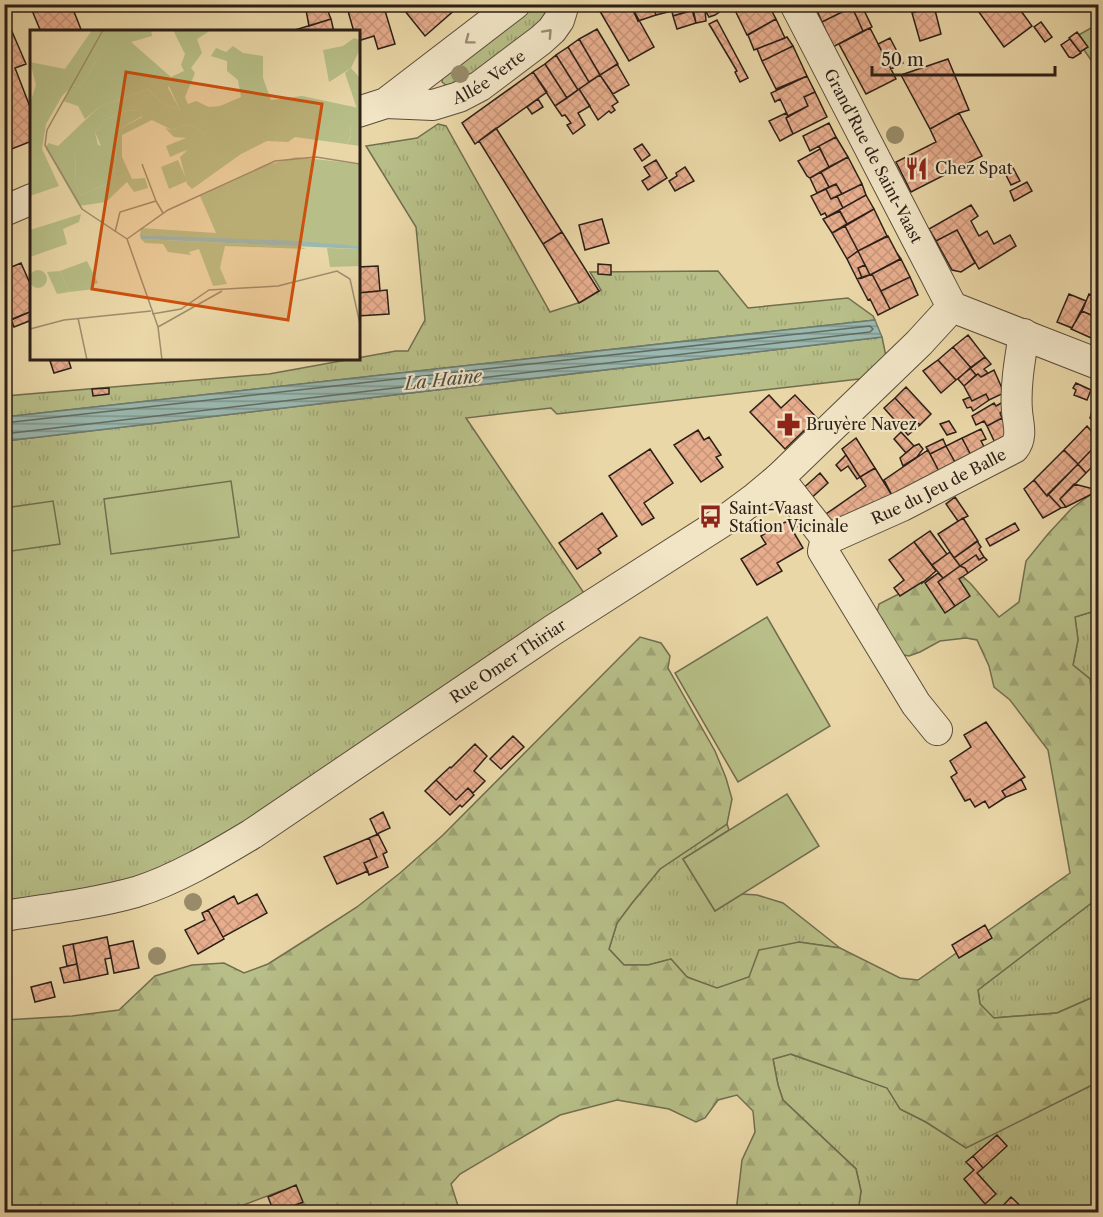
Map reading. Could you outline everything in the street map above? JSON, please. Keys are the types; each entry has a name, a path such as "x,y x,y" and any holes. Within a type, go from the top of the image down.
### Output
{"street":[{"name":"Allée Verte","path":"372,107 515,4"},
{"name":"Allée Verte","path":"372,107 433,105 459,97 480,87 552,30 559,20 564,4"},
{"name":"Grand'Rue de Saint-Vaast","path":"795,4 952,307"},
{"path":"4,211 30,200"},
{"path":"952,307 1098,364"},
{"name":"Rue Omer Thiriar","path":"4,916 98,901 138,891 211,858 252,834 553,630 728,518 755,498 779,478 919,343 952,307"},
{"name":"Rue du Jeu de Balle","path":"825,538 831,538 902,506 1014,448 1020,437 1017,408 1018,371 1024,334"},
{"path":"779,478 825,538 823,551 916,704 937,730"}],"green space":[{"path":"530,5 548,5 549,15 474,77 447,86 442,82 443,75"},
{"path":"1098,24 1098,70 1075,37"},
{"path":"438,124 446,126 550,312 581,302 601,290 590,272 718,271 748,308 848,298 873,316 875,320 5,417 5,396 269,374 346,360 360,360 360,358 396,351 408,351 425,320 416,227 366,146 417,138"},
{"path":"882,337 889,371 885,376 557,414 551,408 466,418 592,605 211,858 5,916 5,440"},
{"path":"231,481 239,537 111,554 104,499"},
{"path":"1098,489 1098,610 1075,617 1078,640 1073,665 1090,679 1098,753 1098,898 978,990 980,1004 994,1018 1057,1013 1098,995 1098,1082 966,1148 926,1122 900,1109 887,1088 791,1054 773,1059 783,1100 856,1169 861,1191 858,1212 736,1212 742,1160 755,1132 753,1111 737,1095 718,1100 705,1118 696,1122 669,1109 617,1100 560,1115 460,1174 451,1184 460,1212 308,1212 304,1205 283,1190 225,1212 5,1212 5,1020 72,1016 119,1010 155,976 192,965 224,963 244,973 268,964 357,907 400,873 443,835 640,637 661,643 670,656 668,668 715,751 732,799 727,824 660,869 617,923 609,949 624,965 648,965 671,959 687,977 717,988 749,977 759,950 799,942 840,948 900,978 918,980 1070,873 1048,750 1010,700 994,687 989,666 977,640 966,638 940,641 909,656 884,651 872,631 879,604 952,567 971,584 999,617 1019,602 1026,561 1071,509"},
{"path":"53,501 60,544 5,552 5,508"},
{"path":"1098,610 1098,753 1090,679 1073,665 1078,640 1075,617"},
{"path":"767,617 830,726 738,782 675,673"},
{"path":"787,794 819,846 715,911 683,859"},
{"path":"727,824 729,830 683,859 715,911 742,894 757,895 783,903 840,948 799,942 749,977 717,989 687,977 671,959 648,965 624,965 609,949 617,923 660,869"},
{"path":"1098,898 1098,995 1057,1013 993,1018 980,1004 978,990"},
{"path":"790,1054 888,1088 900,1109 926,1122 966,1148 1098,1082 1098,1212 858,1212 861,1191 856,1169 783,1100 773,1059"}],"water":[{"name":"La Haine","path":"875,320 882,337 5,440 5,417"}],"building":[{"path":"40,4 71,4 81,30 40,30 31,8"},
{"path":"323,4 331,19 309,26 306,10"},
{"path":"346,4 383,4 395,44 378,49 374,36 360,40 360,30 353,30"},
{"path":"413,4 456,4 458,7 425,36 405,11"},
{"path":"604,4 630,4 654,47 629,61 598,8"},
{"path":"630,4 652,4 656,15 638,21"},
{"path":"652,4 670,4 672,11 656,15"},
{"path":"670,4 692,4 694,10 673,16"},
{"path":"692,4 701,4 705,10 706,21 696,23"},
{"path":"713,4 731,4 709,17 705,10"},
{"path":"732,4 768,4 776,19 747,35"},
{"path":"814,4 851,4 852,7 822,22"},
{"path":"859,4 872,27 863,31 852,7"},
{"path":"978,4 1016,4 1032,26 1004,47 976,8"},
{"path":"934,6 941,34 920,41 912,13"},
{"path":"852,7 863,31 833,47 822,22"},
{"path":"692,10 696,23 677,29 673,16"},
{"path":"4,13 26,64 15,68 30,107 30,142 4,152"},
{"path":"331,19 334,30 295,30"},
{"path":"776,19 785,38 754,50 748,35"},
{"path":"717,20 748,78 740,82 735,72 737,71 709,24"},
{"path":"1041,22 1052,37 1045,42 1034,27"},
{"path":"870,28 896,79 866,94 839,44"},
{"path":"597,29 618,64 600,75 579,39"},
{"path":"1077,32 1088,47 1080,52 1069,38"},
{"path":"787,37 793,46 762,61 757,49"},
{"path":"890,38 903,63 891,69 878,44"},
{"path":"579,39 600,75 589,82 568,47"},
{"path":"1070,39 1081,53 1073,58 1069,57 1061,45"},
{"path":"793,46 807,76 776,89 762,61"},
{"path":"568,47 589,82 578,90 556,55"},
{"path":"556,55 578,90 567,98 545,64"},
{"path":"948,59 969,110 930,129 901,75"},
{"path":"545,64 567,98 555,106 533,72"},
{"path":"617,64 629,85 613,94 600,75"},
{"path":"533,72 547,92 475,144 462,123"},
{"path":"600,75 618,102 612,106 615,110 611,113 609,111 598,120 579,89"},
{"path":"807,76 815,92 804,97 808,106 788,116 780,99 775,102 771,93"},
{"path":"579,89 590,106 578,113 585,125 573,134 567,125 571,123 555,106"},
{"path":"815,92 827,117 793,134 786,118 808,106 804,97"},
{"path":"538,99 543,107 532,114 527,107"},
{"path":"786,113 793,134 780,141 769,121"},
{"path":"959,113 982,156 911,192 896,162 936,142 930,129"},
{"path":"829,123 836,137 810,151 803,136"},
{"path":"496,128 562,232 543,244 479,141"},
{"path":"836,137 848,157 829,167 819,146"},
{"path":"642,144 650,155 642,161 634,149"},
{"path":"820,149 829,167 810,178 798,161"},
{"path":"848,157 862,184 842,194 836,184 829,187 821,172"},
{"path":"656,160 667,178 648,190 642,181 650,176 644,167"},
{"path":"1011,164 1020,181 1011,185 1003,169"},
{"path":"685,167 694,181 675,191 669,181"},
{"path":"821,172 829,187 817,193 810,178"},
{"path":"1027,182 1032,191 1014,201 1010,191"},
{"path":"836,184 842,194 831,199 826,189"},
{"path":"862,184 866,195 843,208 837,196"},
{"path":"826,189 831,199 837,196 843,208 827,217 825,213 821,215 811,196"},
{"path":"866,195 874,209 847,224 839,210"},
{"path":"971,205 978,216 971,221 979,236 987,231 994,244 1010,235 1016,246 979,269 957,230 936,241 929,229"},
{"path":"874,209 887,236 858,251 845,226"},
{"path":"840,211 847,224 832,233 823,219"},
{"path":"602,219 609,243 585,250 579,225"},
{"path":"845,226 858,251 847,259 832,233"},
{"path":"957,230 975,263 961,272 952,270 936,241"},
{"path":"562,232 599,291 579,303 543,244"},
{"path":"888,236 900,259 870,275 858,251"},
{"path":"858,251 865,265 858,268 862,278 857,279 847,259"},
{"path":"901,259 910,277 881,291 872,274"},
{"path":"21,263 30,283 30,312 5,322 4,302 6,301 4,270"},
{"path":"598,264 611,265 611,275 598,274"},
{"path":"865,265 870,275 862,278 858,268"},
{"path":"378,266 380,291 360,293 360,267"},
{"path":"872,274 890,309 878,315 857,279"},
{"path":"910,277 918,295 890,309 881,291"},
{"path":"387,290 389,314 360,316 360,293"},
{"path":"1069,294 1086,301 1072,328 1057,322"},
{"path":"1089,294 1098,298 1098,318 1082,311"},
{"path":"1082,311 1098,318 1098,341 1071,329"},
{"path":"30,312 30,321 14,327 11,320"},
{"path":"968,335 985,357 971,368 953,347"},
{"path":"953,347 971,368 956,380 938,360"},
{"path":"985,357 991,364 984,369 988,373 981,377 970,368"},
{"path":"69,360 71,368 54,373 50,361"},
{"path":"938,360 956,380 941,393 923,371"},
{"path":"970,368 976,375 964,386 958,379"},
{"path":"994,370 1004,393 989,400 986,394 972,401 964,386 978,374 981,377"},
{"path":"1076,383 1091,390 1087,400 1074,395 1076,390 1073,388"},
{"path":"906,387 931,414 920,425 895,398"},
{"path":"109,388 109,394 93,396 92,389"},
{"path":"986,394 989,400 973,411 971,407 967,408 963,400 970,397 972,401"},
{"path":"769,395 781,408 795,395 817,418 785,449 750,412"},
{"path":"895,398 920,425 908,435 884,408"},
{"path":"1096,399 1098,400 1098,425 1090,418"},
{"path":"1003,402 1007,408 1000,413 1002,418 987,426 984,421 976,425 972,416 994,403 996,406"},
{"path":"1002,418 1012,434 999,451 987,426"},
{"path":"949,421 956,432 947,435 940,424"},
{"path":"1087,426 1098,439 1098,443 1078,464 1064,450"},
{"path":"981,429 986,439 981,441 989,456 975,463 962,438"},
{"path":"698,430 704,440 709,437 721,455 716,457 723,467 701,482 674,445"},
{"path":"901,432 914,446 906,453 894,439"},
{"path":"856,438 875,468 860,477 842,449"},
{"path":"962,438 975,463 960,471 946,446"},
{"path":"943,439 946,446 930,454 926,447"},
{"path":"1098,443 1098,461 1086,473 1078,464"},
{"path":"919,444 923,449 917,457 903,466 900,458"},
{"path":"946,446 960,471 943,479 930,454"},
{"path":"650,449 673,483 644,503 654,518 642,525 609,476"},
{"path":"928,450 943,479 893,497 884,480"},
{"path":"1064,450 1078,464 1047,496 1034,480"},
{"path":"846,455 860,477 857,479 848,466 841,471 836,465"},
{"path":"1078,464 1086,473 1060,499 1066,507 1061,508 1048,494"},
{"path":"875,468 893,497 838,530 826,514 866,486 860,477"},
{"path":"820,473 828,483 807,502 799,492"},
{"path":"1034,480 1061,508 1043,518 1024,489"},
{"path":"1074,484 1098,491 1066,507 1060,499"},
{"path":"955,497 968,516 958,521 946,504"},
{"path":"602,513 617,536 598,549 601,553 577,569 559,543"},
{"path":"963,518 978,541 954,558 938,534"},
{"path":"787,521 803,548 777,563 782,571 757,585 741,559 766,544 761,536"},
{"path":"1015,523 1019,530 990,546 986,539"},
{"path":"930,531 947,554 932,565 914,542"},
{"path":"977,541 984,557 979,560 976,555 960,566 954,558"},
{"path":"914,542 936,571 922,583 900,596 894,588 904,580 889,560"},
{"path":"950,552 960,566 943,578 932,565"},
{"path":"976,555 979,560 984,557 987,560 968,573 960,566"},
{"path":"960,566 968,573 959,579 970,596 955,606 938,582"},
{"path":"938,573 943,578 938,582 955,606 945,613 925,583"},
{"path":"986,722 1025,777 1002,791 1006,797 989,808 985,801 975,807 970,799 965,801 951,777 957,773 950,761 971,747 964,735"},
{"path":"513,736 524,747 501,769 490,759"},
{"path":"475,744 487,756 474,771 485,781 473,793 468,788 456,800 436,780"},
{"path":"1021,779 1026,789 1006,797 1002,791"},
{"path":"436,780 456,800 468,788 474,795 450,815 425,791"},
{"path":"383,812 390,828 377,834 370,819"},
{"path":"378,834 387,852 383,854 388,867 369,875 364,863 377,857 369,838"},
{"path":"369,838 377,857 364,863 368,871 337,884 324,857"},
{"path":"257,894 267,913 223,937 208,910 234,896 238,904"},
{"path":"208,910 224,939 198,954 185,930 205,920 202,913"},
{"path":"985,925 992,938 959,958 952,945"},
{"path":"107,937 111,958 105,959 108,974 80,980 73,944"},
{"path":"133,941 139,968 114,973 109,946"},
{"path":"73,944 77,964 67,966 63,946"},
{"path":"77,964 80,980 64,983 60,968"},
{"path":"51,982 55,997 35,1002 31,987"},
{"path":"997,1135 1007,1146 983,1168 973,1156"},
{"path":"973,1156 983,1168 977,1173 996,1194 985,1204 964,1179 974,1170 966,1162"},
{"path":"296,1185 303,1202 274,1212 268,1197"},
{"path":"1011,1197 1026,1211 997,1212"}],"place":[{"name":"Chez Spat","path":"917,168"},
{"name":"Bruyère Navez","path":"788,424"},
{"name":"Saint-Vaast Station Vicinale","path":"711,517"}]}
